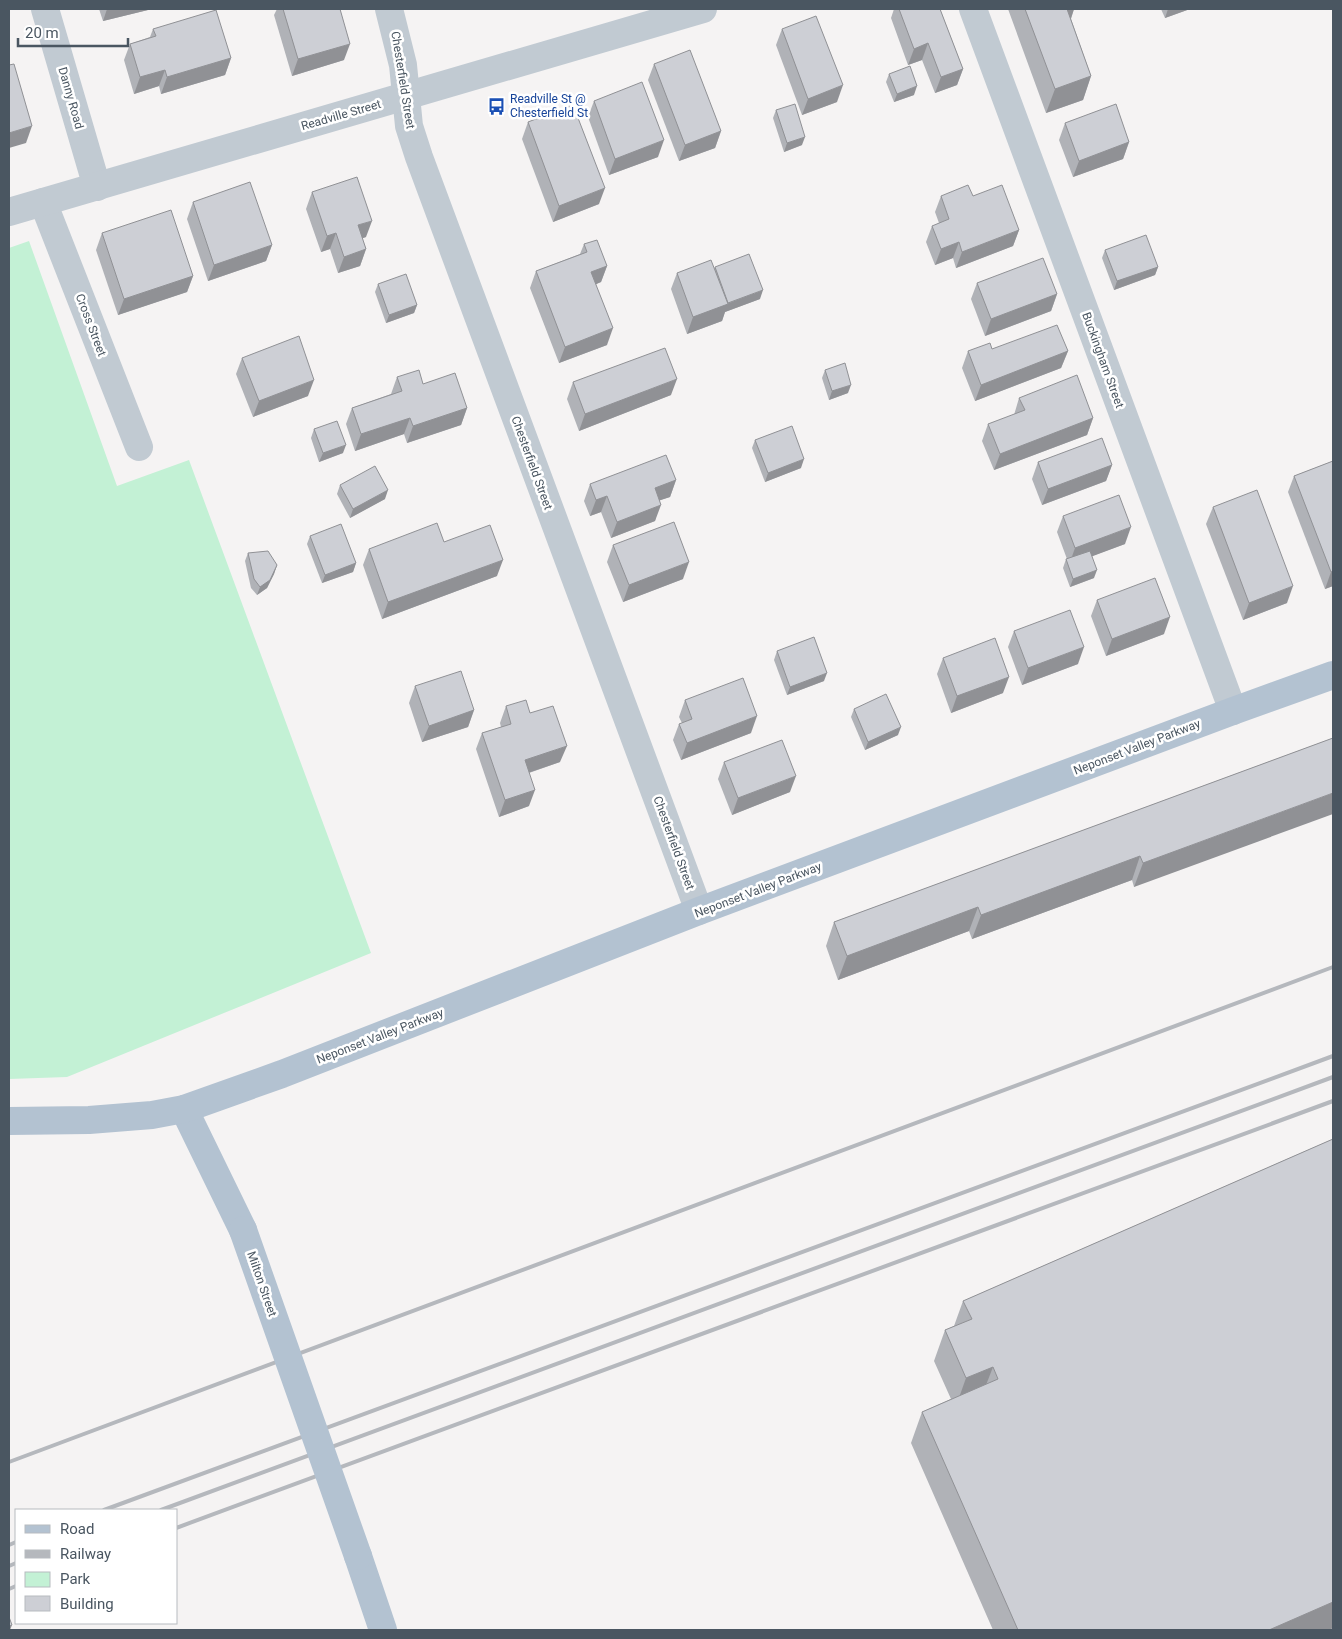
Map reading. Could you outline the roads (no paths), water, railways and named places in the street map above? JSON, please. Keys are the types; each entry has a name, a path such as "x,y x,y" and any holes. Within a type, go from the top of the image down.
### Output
{"main road":[{"name":"Neponset Valley Parkway","path":"184,1109 282,1074 699,912 1232,711 1333,675"},
{"path":"9,1120 90,1120 152,1115 184,1109"},
{"name":"Milton Street","path":"184,1109 243,1230 383,1630"}],"street":[{"name":"Danny Road","path":"44,9 97,187"},
{"name":"Chesterfield Street","path":"390,9 404,65 409,126 419,157 699,912"},
{"name":"Readville Street","path":"9,212 702,9"},
{"name":"Buckingham Street","path":"973,9 1232,711"},
{"name":"Cross Street","path":"43,202 139,447"}],"railway":[{"path":"9,1462 1333,967"},
{"path":"107,1509 1333,1056"},
{"path":"164,1509 1333,1077"},
{"path":"178,1527 1333,1101"},
{"path":"9,1545 15,1542"},
{"path":"9,1566 15,1563"},
{"path":"9,1589 15,1586"}],"place":[{"name":"Readville St @ Chesterfield St","path":"496,106"}]}
